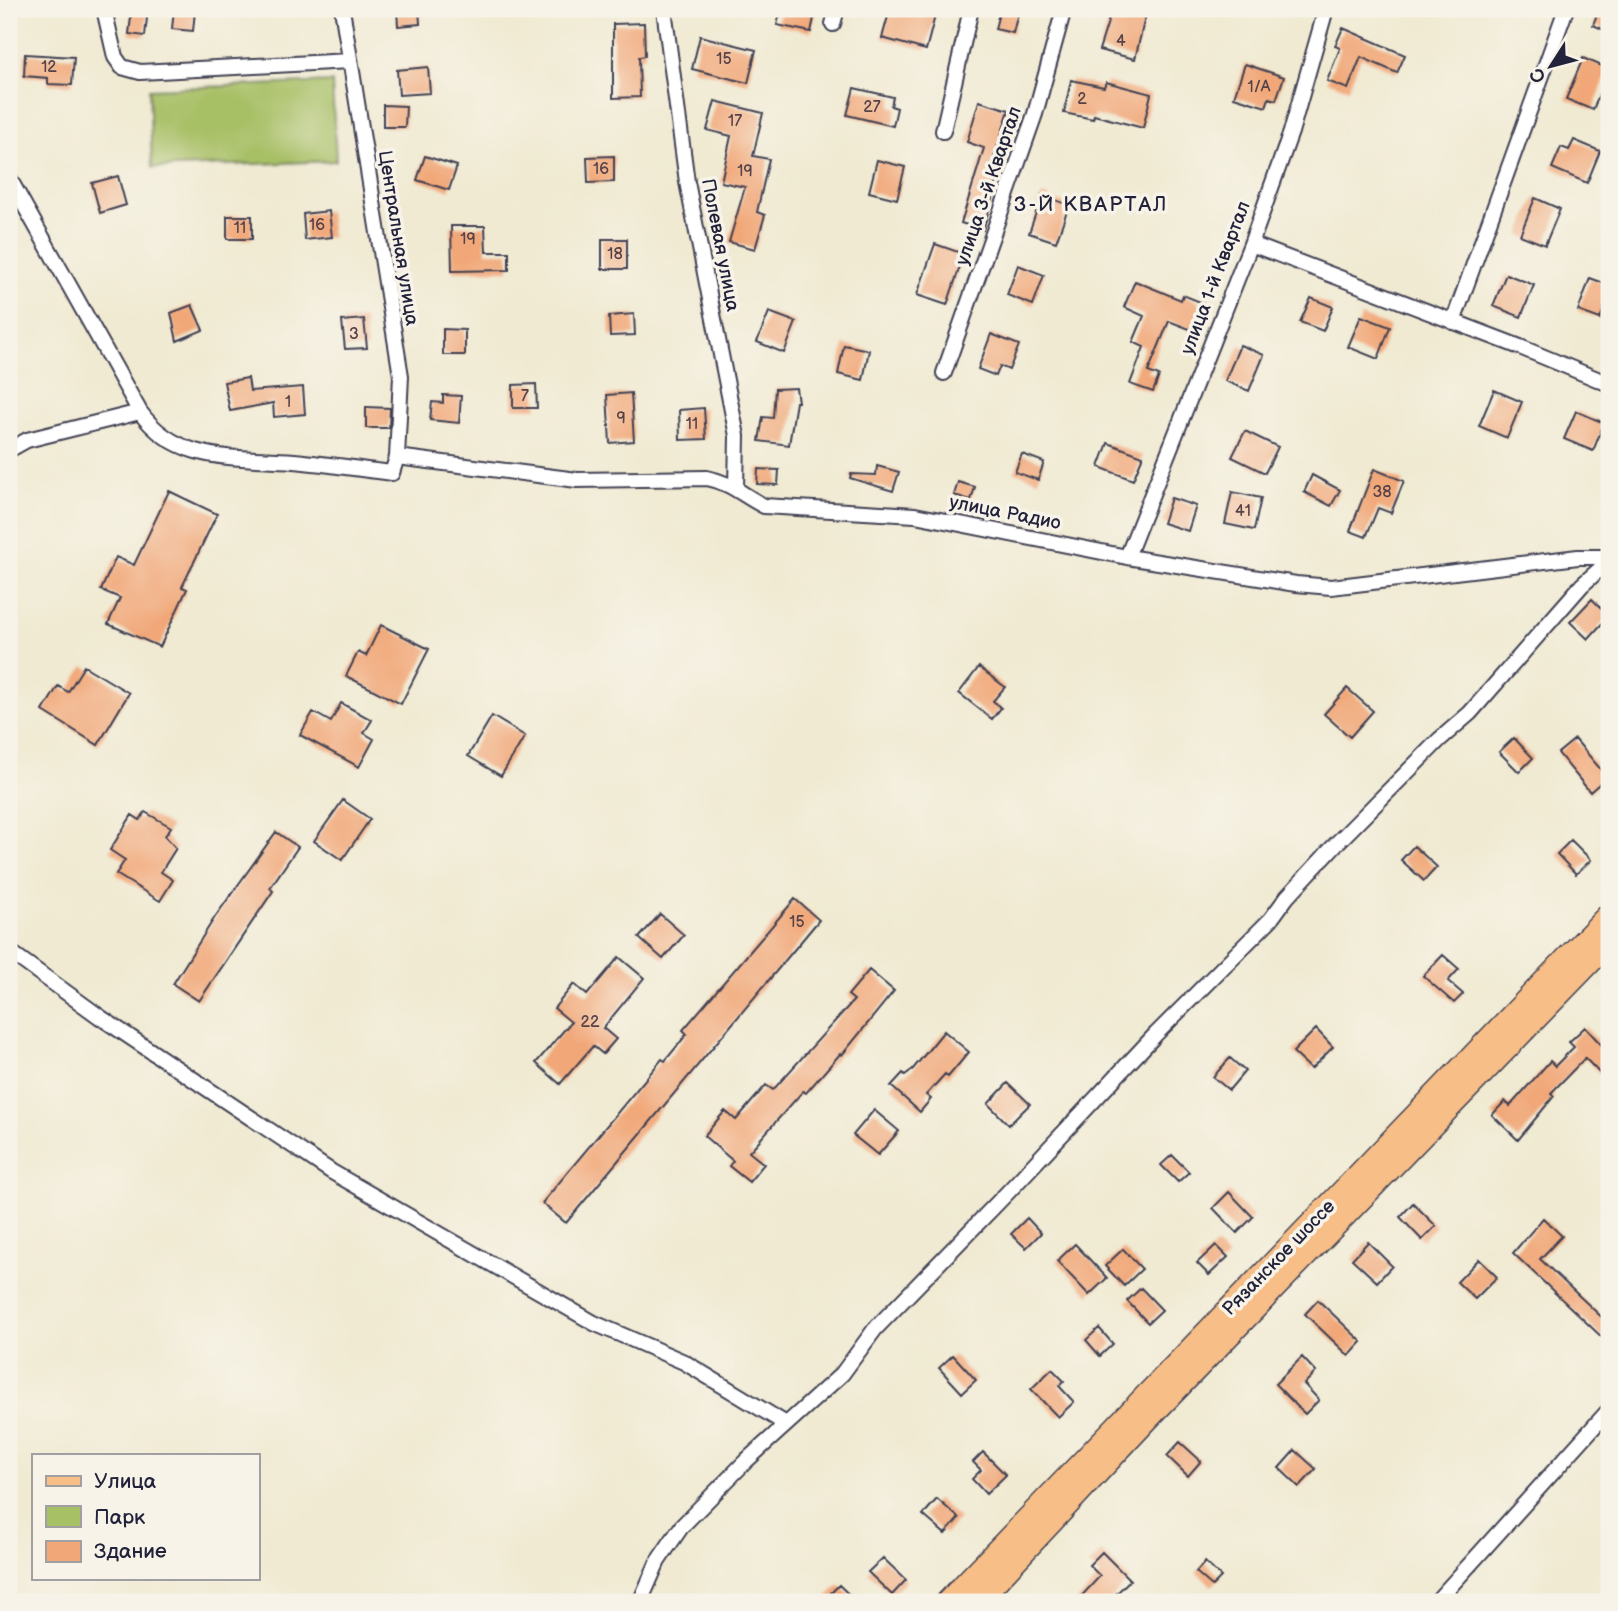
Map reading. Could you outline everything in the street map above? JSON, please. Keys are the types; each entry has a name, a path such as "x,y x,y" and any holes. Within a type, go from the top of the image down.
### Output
{"main road":[{"name":"Рязанское шоссе","path":"948,1602 1609,915"},
{"name":"Рязанское шоссе","path":"976,1602 1148,1418 1609,942"}],"street":[{"path":"104,9 115,57 122,66 140,72 350,61"},
{"name":"Центральная улица","path":"140,412 156,431 173,443 210,456 295,461 392,473 397,457 401,376 342,9"},
{"name":"Полевая улица","path":"664,9 687,183 737,436 736,488"},
{"path":"834,24 837,9"},
{"path":"943,131 971,9"},
{"name":"улица 3-й Квартал","path":"944,373 1035,114 1064,9"},
{"name":"улица 1-й Квартал","path":"1128,557 1251,244 1291,132 1326,9"},
{"path":"1453,322 1566,9"},
{"path":"9,178 140,412 27,440 9,450"},
{"path":"1251,244 1609,384"},
{"name":"улица Радио","path":"397,457 577,480 707,478 724,482 764,506 915,515 1128,557 1296,584 1331,587 1578,557 1609,559"},
{"path":"640,1602 658,1561 682,1526 786,1424 842,1374 875,1329 1156,1034 1271,919 1287,897 1334,846 1439,740 1470,713 1582,585 1609,559"},
{"path":"9,951 100,1017 332,1172 594,1323 684,1362 786,1424"},
{"path":"1436,1602 1609,1410"}],"green space":[{"path":"332,82 336,161 152,168 149,89"}],"building":[{"path":"132,9 148,9 145,36 129,34"},
{"path":"174,9 195,11 193,31 172,29"},
{"path":"397,9 419,9 420,24 398,26"},
{"path":"781,9 816,9 811,32 777,25"},
{"path":"890,9 909,9 935,16 926,50 882,38"},
{"path":"1000,9 1019,9 1013,33 995,29"},
{"path":"1112,9 1147,9 1135,59 1099,50"},
{"path":"1599,9 1609,9 1609,32 1593,25"},
{"path":"644,23 645,56 639,57 640,97 613,98 613,24"},
{"path":"1343,28 1405,55 1397,73 1361,57 1348,89 1327,81 1340,48 1335,46"},
{"path":"700,36 756,50 748,83 692,69"},
{"path":"25,54 74,57 72,85 48,84 48,78 24,76"},
{"path":"1583,58 1609,69 1593,110 1566,99"},
{"path":"1245,64 1284,77 1276,100 1269,98 1266,107 1234,97"},
{"path":"428,67 430,93 399,95 397,70"},
{"path":"1071,80 1104,87 1106,82 1151,94 1143,128 1094,115 1093,119 1064,113"},
{"path":"854,88 893,97 891,106 897,108 893,126 847,115"},
{"path":"715,101 763,113 753,156 769,159 757,212 765,215 755,249 729,242 745,187 721,182 731,136 707,130"},
{"path":"979,101 1009,110 989,174 998,177 983,230 961,223 984,148 967,142"},
{"path":"383,105 406,106 405,127 383,127"},
{"path":"1574,140 1600,151 1587,183 1552,168 1561,147 1569,150"},
{"path":"425,156 457,166 449,190 417,180"},
{"path":"614,156 614,182 588,183 587,157"},
{"path":"877,160 905,167 897,199 869,192"},
{"path":"118,176 126,205 100,213 92,183"},
{"path":"1042,195 1069,205 1056,242 1029,233"},
{"path":"1535,198 1560,209 1545,245 1520,235"},
{"path":"329,211 332,237 305,240 303,214"},
{"path":"227,216 252,216 252,239 227,239"},
{"path":"451,226 485,226 486,252 509,252 509,270 452,271"},
{"path":"602,239 627,239 627,269 602,269"},
{"path":"935,244 964,254 947,305 917,295"},
{"path":"1018,265 1044,275 1033,305 1007,295"},
{"path":"1506,274 1534,285 1521,317 1493,306"},
{"path":"1590,278 1609,285 1609,295 1600,319 1578,311"},
{"path":"1135,281 1181,300 1183,295 1203,303 1192,330 1169,321 1148,372 1159,376 1153,392 1130,384 1144,347 1133,342 1144,316 1124,307"},
{"path":"1311,298 1333,307 1323,331 1300,322"},
{"path":"192,305 203,330 177,341 171,313"},
{"path":"769,312 796,322 784,353 757,342"},
{"path":"634,314 635,335 610,336 609,316"},
{"path":"1361,316 1390,327 1378,359 1348,347"},
{"path":"364,319 367,348 345,349 342,321"},
{"path":"443,329 465,330 465,355 443,355"},
{"path":"991,334 1019,345 1009,370 1000,366 996,376 978,369"},
{"path":"844,345 869,350 863,380 838,374"},
{"path":"1240,345 1264,355 1249,391 1225,381"},
{"path":"248,378 250,391 303,387 305,414 274,417 273,403 230,411 224,382"},
{"path":"536,384 537,408 513,408 513,385"},
{"path":"796,388 798,402 789,445 759,441 763,417 773,418 775,389"},
{"path":"1494,390 1522,402 1507,438 1479,426"},
{"path":"631,393 634,441 610,443 607,395"},
{"path":"443,395 461,396 459,423 430,420 432,402 443,403"},
{"path":"366,407 390,408 389,428 366,428"},
{"path":"704,408 706,439 680,440 679,410"},
{"path":"1576,411 1604,423 1593,451 1564,439"},
{"path":"1245,431 1278,447 1265,473 1232,457"},
{"path":"1108,443 1143,456 1133,480 1099,467"},
{"path":"1022,454 1044,462 1038,480 1015,472"},
{"path":"877,466 899,472 893,491 850,478 851,474 876,475"},
{"path":"758,469 779,470 778,485 757,484"},
{"path":"1374,469 1404,481 1391,513 1378,508 1366,537 1350,531"},
{"path":"1312,475 1340,490 1331,506 1304,492"},
{"path":"958,482 975,487 971,500 954,495"},
{"path":"169,491 217,514 182,587 187,589 160,647 108,624 120,598 101,590 116,557 134,565"},
{"path":"1232,492 1261,498 1254,530 1225,524"},
{"path":"1171,498 1196,506 1188,531 1163,523"},
{"path":"1592,599 1609,616 1588,639 1570,622"},
{"path":"381,625 429,649 401,704 346,676 358,652 366,656"},
{"path":"84,666 129,693 98,745 43,711 58,686 68,692"},
{"path":"979,667 1005,687 993,701 1001,708 992,719 959,693"},
{"path":"1347,688 1373,711 1350,737 1324,714"},
{"path":"341,703 372,720 364,733 374,739 359,767 300,735 313,712 331,722"},
{"path":"492,716 525,736 501,776 468,756"},
{"path":"1514,738 1533,758 1519,772 1499,752"},
{"path":"1575,739 1607,777 1590,792 1558,753"},
{"path":"343,800 370,819 342,860 314,841"},
{"path":"145,812 171,827 165,836 176,848 161,872 173,880 160,901 116,874 125,860 110,850 132,815 140,820"},
{"path":"276,832 298,847 270,888 273,891 199,1001 173,984 215,917"},
{"path":"1571,840 1591,860 1576,874 1557,854"},
{"path":"1414,846 1437,867 1424,881 1401,860"},
{"path":"795,899 819,920 566,1223 542,1203 662,1059 665,1061 687,1034 683,1030"},
{"path":"660,914 684,935 663,959 639,938"},
{"path":"1443,955 1459,969 1448,981 1463,994 1454,1003 1423,976"},
{"path":"619,957 644,978 603,1028 616,1039 603,1054 593,1046 560,1084 536,1063 571,1022 554,1008 574,984 587,995"},
{"path":"869,970 894,991 842,1055 840,1054 806,1093 803,1091 749,1152 764,1164 749,1182 729,1166 733,1161 704,1136 725,1111 736,1120 766,1085 773,1090 854,1000 848,995"},
{"path":"1585,1027 1609,1053 1609,1083 1585,1058 1551,1093 1554,1096 1518,1140 1492,1115 1505,1101 1510,1106 1550,1061 1555,1066 1574,1047 1569,1042"},
{"path":"1316,1029 1333,1047 1311,1069 1293,1052"},
{"path":"944,1031 969,1052 948,1077 945,1074 926,1095 931,1099 920,1112 891,1086 903,1073 905,1075 913,1069"},
{"path":"1230,1058 1245,1071 1229,1090 1213,1077"},
{"path":"1008,1083 1030,1104 1009,1125 988,1104"},
{"path":"874,1110 899,1131 878,1155 853,1135"},
{"path":"1172,1155 1189,1172 1178,1182 1161,1165"},
{"path":"1229,1192 1253,1217 1237,1233 1213,1208"},
{"path":"1413,1203 1436,1226 1422,1240 1400,1217"},
{"path":"1027,1218 1041,1233 1026,1248 1011,1234"},
{"path":"1543,1218 1562,1236 1540,1259 1609,1324 1609,1344 1513,1253"},
{"path":"1368,1242 1392,1266 1377,1282 1352,1259"},
{"path":"1075,1244 1107,1278 1089,1295 1057,1261"},
{"path":"1216,1245 1228,1257 1209,1275 1197,1263"},
{"path":"1123,1249 1142,1269 1124,1286 1105,1266"},
{"path":"1479,1259 1497,1277 1475,1299 1457,1282"},
{"path":"1141,1288 1162,1310 1148,1323 1127,1301"},
{"path":"1318,1300 1362,1342 1349,1356 1305,1314"},
{"path":"1099,1328 1113,1344 1100,1356 1086,1340"},
{"path":"953,1355 976,1380 962,1393 939,1368"},
{"path":"1302,1357 1316,1372 1304,1384 1319,1400 1305,1414 1275,1384"},
{"path":"1052,1369 1064,1381 1059,1386 1074,1402 1058,1417 1031,1389"},
{"path":"1180,1442 1201,1461 1188,1476 1167,1456"},
{"path":"1295,1450 1316,1469 1299,1487 1279,1468"},
{"path":"983,1452 1006,1475 986,1494 972,1479 981,1470 973,1462"},
{"path":"937,1499 959,1518 945,1534 923,1515"},
{"path":"1102,1552 1130,1580 1108,1602 1076,1602 1100,1576 1089,1565"},
{"path":"883,1558 906,1580 892,1595 868,1572"},
{"path":"1205,1562 1221,1577 1212,1586 1196,1572"},
{"path":"839,1585 857,1602 822,1602"}],"district":[{"name":"3-Й КВАРТАЛ","path":"1091,204"}]}
